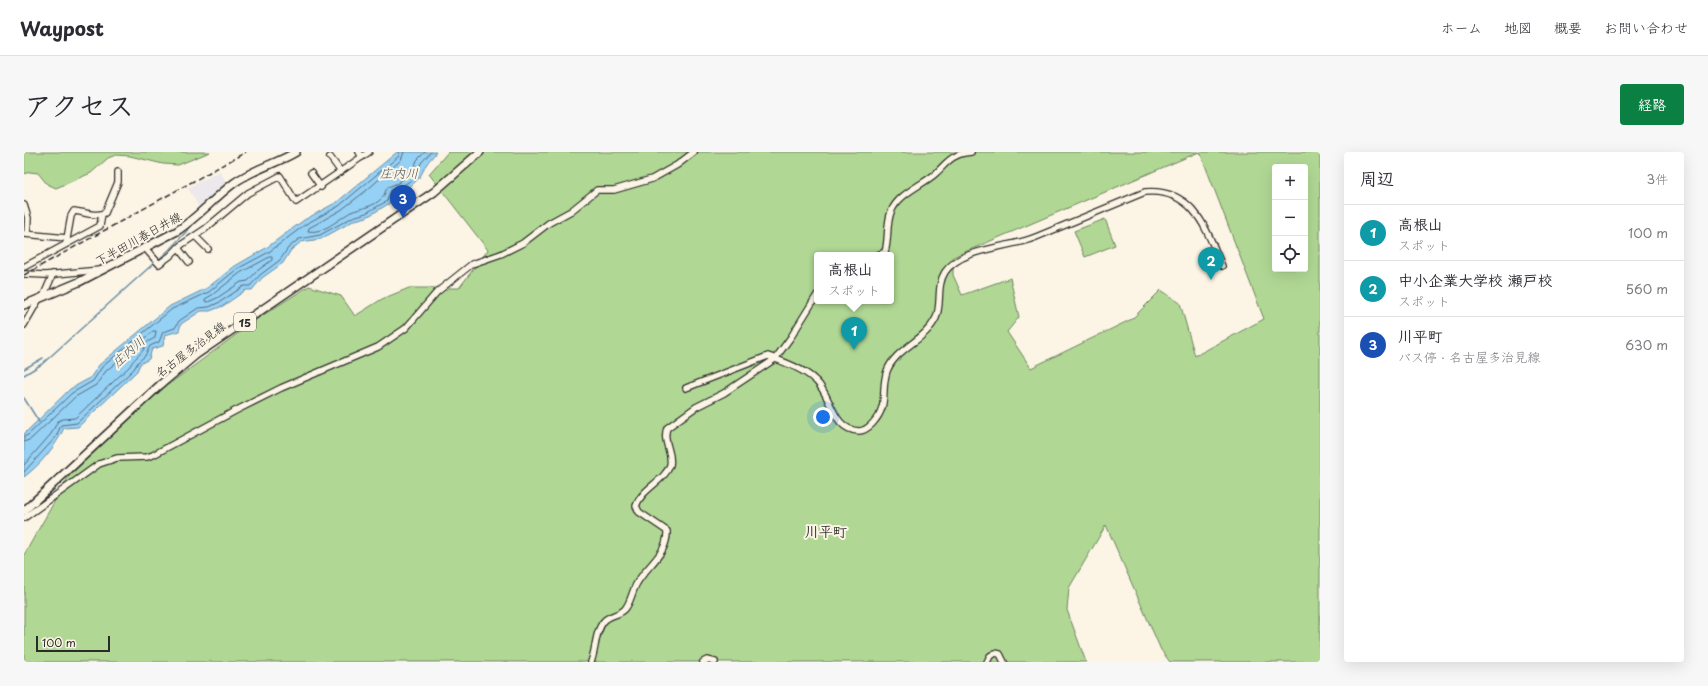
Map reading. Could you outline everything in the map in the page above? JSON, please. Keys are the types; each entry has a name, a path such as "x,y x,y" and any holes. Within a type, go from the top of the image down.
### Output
{"main road":[{"name":"下半田川春日井線","path":"24,305 106,269 188,224 244,176 296,152"},
{"name":"名古屋多治見線","path":"24,510 160,385 197,354 434,192 480,152"}],"street":[{"path":"145,248 159,264 178,248 205,229 248,193 280,176 296,202 341,172 360,155 369,152"},
{"path":"24,518 99,464 117,458 147,457 153,455 274,392 378,347 406,328 437,292 472,264 501,254 522,243 549,223 571,211 597,190 614,190 652,179 677,165 694,152"},
{"path":"885,252 888,243 888,225 891,212 897,203 913,189 935,174 950,159 971,152"},
{"path":"330,157 341,172"},
{"path":"66,244 71,216 74,211 91,215 105,213 118,182 118,172"},
{"path":"311,173 320,186"},
{"path":"686,388 768,356 803,372 817,381 826,393 836,417 844,427 851,430 860,431 867,429 878,418 883,406 887,372 892,360 922,336 931,326 936,317 940,305 940,287 945,273 954,261 997,246 1035,238 1145,192 1161,192 1179,198 1191,207 1201,218 1222,266"},
{"path":"24,205 28,218 25,234 67,238"},
{"path":"24,268 100,226 102,214"},
{"path":"195,236 208,249"},
{"path":"178,248 189,262"},
{"path":"24,274 53,274 106,269"},
{"path":"24,325 41,298 53,274"},
{"path":"591,662 598,632 605,620 624,610 629,604 637,582 661,553 667,541 667,531 639,512 636,506 638,500 670,466 670,458 665,442 665,433 667,428 696,407 724,393 775,359 791,337 814,300"},
{"path":"987,662 990,656 996,653 1000,654 1004,662"},
{"path":"703,662 707,660 715,662"}],"shaded area":[{"path":"220,171 227,185 200,209 188,188"}],"green space":[{"path":"24,152 210,152 178,165 163,164 130,156 116,155 108,158 91,173 56,188 47,184 38,173 30,172 24,174"},
{"path":"448,152 1199,152 953,257 953,275 962,295 1010,278 1019,317 1007,332 1031,368 1132,319 1161,290 1180,303 1195,356 1264,319 1200,152 1320,152 1320,662 1170,662 1161,650 1106,525 1069,588 1067,610 1086,662 24,662 24,555 69,476 157,393 260,317 309,286 341,296 355,316 382,299 409,288 459,288 488,250 429,174"},
{"path":"1105,219 1115,245 1085,257 1074,231"}],"water":[{"name":"庄内川","path":"397,152 436,152 425,166 420,177 406,189 394,193 390,203 367,217 355,220 321,239 301,242 291,250 283,263 262,278 252,290 246,290 223,306 210,311 201,311 181,324 179,331 165,335 163,346 152,349 149,359 140,364 137,371 78,427 64,428 57,442 47,455 24,477 24,434 70,389 90,378 99,365 170,306 207,288 235,266 266,248 304,220 337,202"}],"waterway":[{"path":"159,259 199,218"},
{"path":"24,375 42,364 154,263"},
{"path":"24,369 43,358"},
{"path":"24,398 39,422"}],"railway":[{"path":"24,275 246,152"}],"place":[{"name":"川平町","path":"403,218"},
{"name":"中小企業大学校 瀬戸校","path":"1211,280"},
{"name":"高根山","path":"854,350"}],"district":[{"name":"川平町","path":"826,531"}]}
